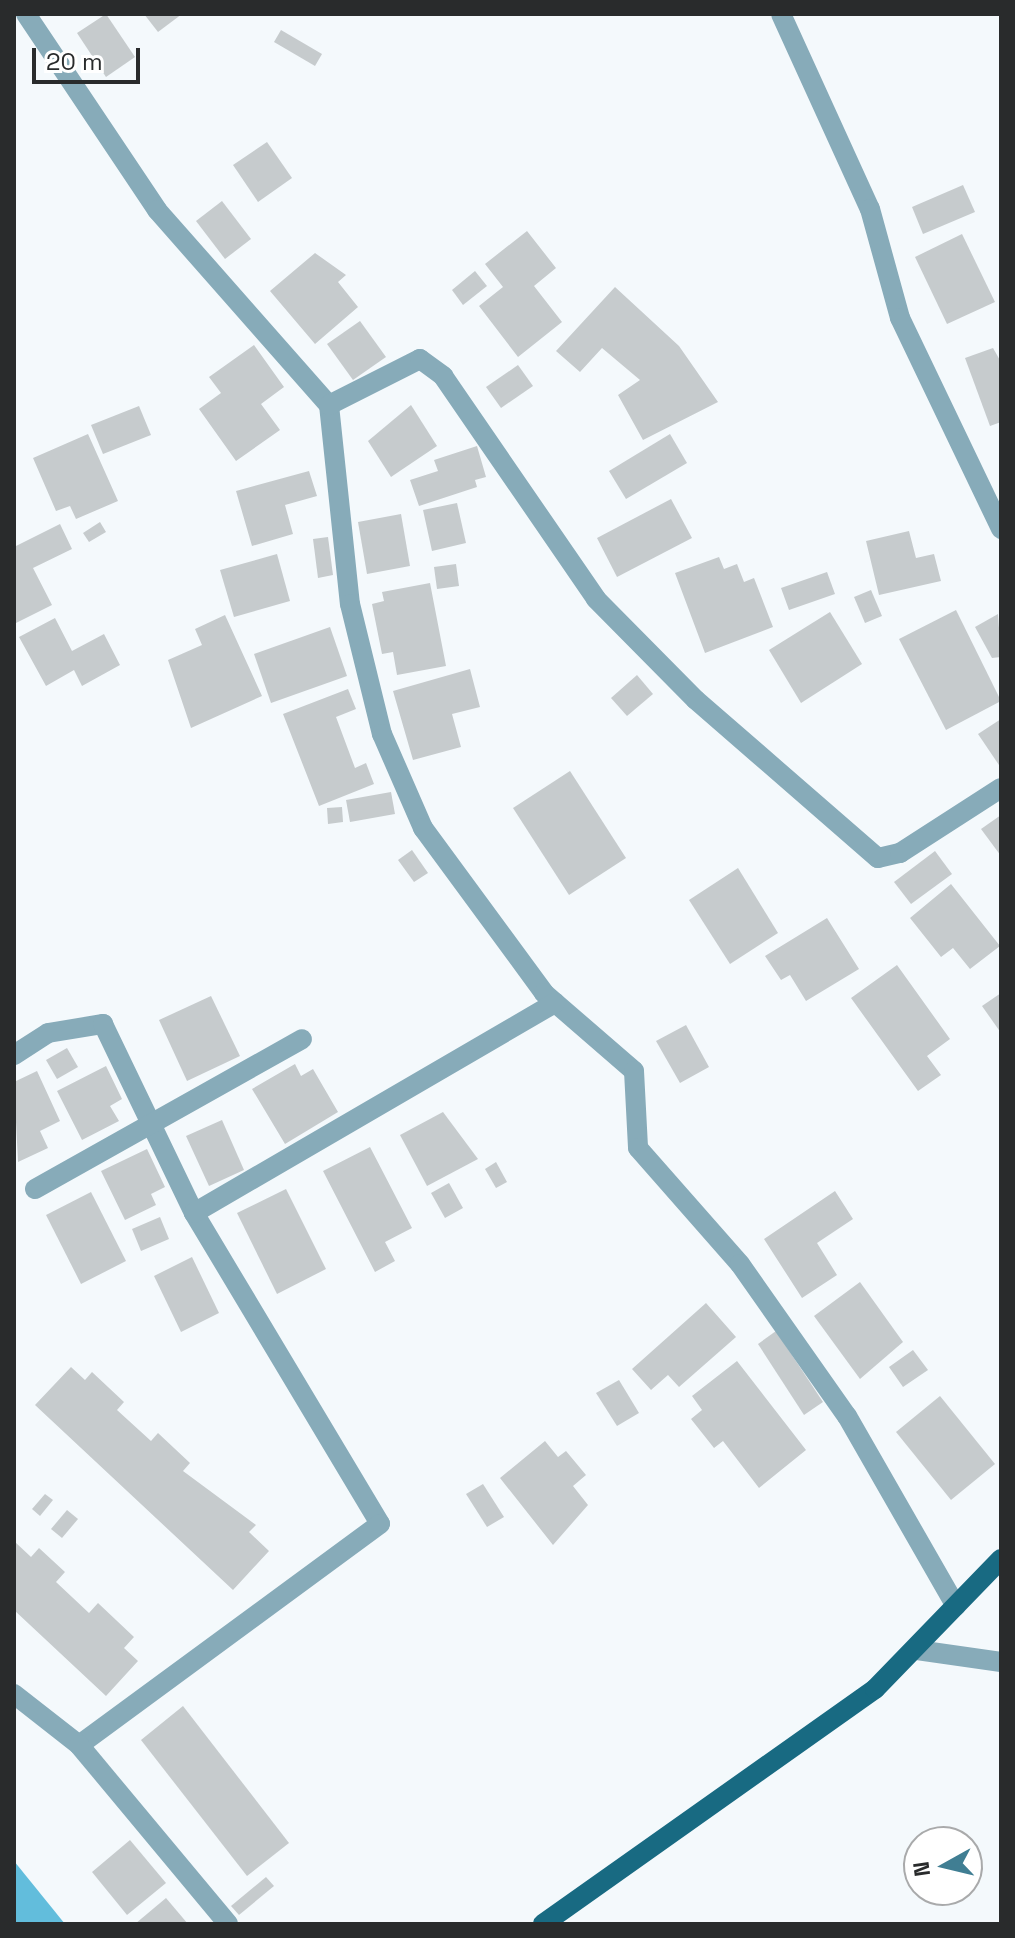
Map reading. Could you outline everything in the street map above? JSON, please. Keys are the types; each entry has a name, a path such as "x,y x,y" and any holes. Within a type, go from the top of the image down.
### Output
{"main road":[{"path":"543,1924 875,1689 917,1650 1001,1559"}],"street":[{"path":"26,14 157,210 329,405 350,604 382,734 423,828 555,1003 634,1071 638,1148 740,1264 847,1416 956,1606"},
{"path":"781,14 870,209 900,318 998,519"},
{"path":"329,405 420,359 443,376 596,599 696,700 878,858 900,853 1001,788"},
{"path":"194,1213 555,1003"},
{"path":"14,1055 48,1033 103,1024 153,1122 194,1213 380,1524 79,1745"},
{"path":"35,1189 302,1039"},
{"path":"917,1650 1001,1662"},
{"path":"14,1694 79,1745 228,1924"}],"water":[{"path":"14,1861 65,1924 14,1924"}],"building":[{"path":"106,14 135,57 106,77 77,33"},
{"path":"144,14 182,14 158,32"},
{"path":"281,30 322,54 315,66 274,42"},
{"path":"267,142 292,178 258,202 233,165"},
{"path":"963,185 975,212 923,234 912,207"},
{"path":"222,201 251,239 225,259 196,221"},
{"path":"527,231 556,268 534,286 562,322 518,357 479,306 503,287 485,264"},
{"path":"962,234 995,302 947,324 915,257"},
{"path":"315,253 346,275 338,282 358,307 315,344 270,291"},
{"path":"475,271 487,286 463,305 452,290"},
{"path":"615,287 679,346 718,402 643,440 618,395 640,380 602,348 580,372 556,351"},
{"path":"360,321 386,357 353,380 327,344"},
{"path":"254,345 284,387 261,404 280,430 236,461 199,409 221,393 209,377"},
{"path":"993,348 1001,362 1001,422 990,426 965,358"},
{"path":"518,365 533,386 501,408 486,387"},
{"path":"411,405 437,446 391,477 368,441"},
{"path":"139,406 151,435 103,454 91,425"},
{"path":"88,434 118,501 76,519 70,506 56,511 33,458"},
{"path":"670,434 687,463 626,499 609,471"},
{"path":"477,446 486,477 475,480 477,487 419,506 410,480 438,471 434,460"},
{"path":"309,471 317,496 285,505 293,534 252,546 236,491"},
{"path":"671,499 692,538 617,577 597,538"},
{"path":"457,503 466,543 432,551 423,510"},
{"path":"401,514 410,566 367,574 358,522"},
{"path":"100,522 106,532 89,542 83,533"},
{"path":"60,524 72,549 33,568 52,605 14,624 14,547"},
{"path":"909,531 916,558 934,554 941,581 879,595 866,541"},
{"path":"328,537 333,575 318,578 313,539"},
{"path":"277,554 290,601 234,617 220,570"},
{"path":"719,557 724,569 737,564 744,582 754,578 773,627 705,653 675,573"},
{"path":"456,564 459,586 437,589 434,567"},
{"path":"827,572 835,594 789,610 781,588"},
{"path":"430,583 446,666 397,675 393,652 382,654 372,604 384,601 382,592"},
{"path":"871,590 882,616 865,623 854,597"},
{"path":"956,610 1001,701 946,730 899,639"},
{"path":"830,612 862,664 801,703 769,650"},
{"path":"998,614 1001,657 992,658 975,627"},
{"path":"225,615 262,696 191,728 168,660 202,645 195,629"},
{"path":"55,618 72,651 104,634 120,665 82,686 74,670 46,686 19,637"},
{"path":"330,627 347,676 271,703 254,654"},
{"path":"470,669 480,707 452,714 461,747 413,760 393,691"},
{"path":"637,675 653,694 627,716 611,698"},
{"path":"348,689 356,709 336,717 355,768 366,763 374,784 319,806 283,714"},
{"path":"1001,719 1001,768 978,734"},
{"path":"570,771 626,858 569,895 513,808"},
{"path":"391,792 395,814 350,822 346,800"},
{"path":"342,807 343,822 328,824 327,808"},
{"path":"1001,815 1001,856 981,829"},
{"path":"412,850 428,873 414,882 398,860"},
{"path":"935,851 952,874 911,904 894,882"},
{"path":"738,868 778,933 730,964 689,900"},
{"path":"951,884 1000,946 970,969 953,948 941,957 910,918"},
{"path":"827,918 859,969 806,1001 790,975 781,980 765,956"},
{"path":"897,965 950,1039 927,1056 941,1075 918,1091 851,998"},
{"path":"1001,993 1001,1033 982,1006"},
{"path":"211,996 240,1056 187,1081 159,1020"},
{"path":"686,1025 709,1067 680,1083 656,1041"},
{"path":"67,1048 78,1067 57,1079 46,1060"},
{"path":"295,1064 301,1076 313,1069 338,1112 285,1144 252,1089"},
{"path":"106,1066 122,1099 110,1106 119,1121 82,1140 57,1091"},
{"path":"37,1071 60,1121 40,1131 48,1148 18,1162 14,1082"},
{"path":"443,1112 478,1159 427,1186 400,1135"},
{"path":"222,1120 244,1170 209,1186 186,1136"},
{"path":"370,1147 412,1228 385,1242 395,1261 375,1272 323,1171"},
{"path":"147,1149 165,1187 151,1194 156,1205 125,1220 101,1171"},
{"path":"496,1162 507,1182 496,1188 485,1169"},
{"path":"449,1183 463,1208 445,1218 431,1193"},
{"path":"286,1189 326,1269 277,1294 237,1213"},
{"path":"835,1191 853,1219 817,1243 837,1275 802,1298 764,1239"},
{"path":"91,1192 126,1261 81,1284 46,1215"},
{"path":"160,1217 169,1239 141,1251 132,1229"},
{"path":"192,1257 219,1313 181,1332 154,1276"},
{"path":"860,1282 903,1342 860,1379 814,1316"},
{"path":"706,1303 736,1337 679,1387 668,1375 651,1390 632,1369"},
{"path":"776,1331 823,1402 804,1415 758,1344"},
{"path":"913,1350 928,1370 903,1387 889,1367"},
{"path":"737,1361 806,1450 759,1488 723,1441 714,1448 691,1419 702,1410 692,1396"},
{"path":"71,1367 85,1380 92,1372 124,1402 117,1410 151,1441 158,1433 190,1463 183,1471 256,1525 249,1532 269,1551 233,1590 35,1405"},
{"path":"619,1380 639,1413 617,1426 596,1393"},
{"path":"940,1396 995,1464 951,1500 896,1432"},
{"path":"545,1441 558,1457 566,1451 586,1475 573,1486 588,1505 553,1545 500,1478"},
{"path":"483,1484 504,1517 487,1527 466,1494"},
{"path":"45,1494 53,1500 40,1516 32,1509"},
{"path":"67,1510 78,1519 62,1538 51,1529"},
{"path":"14,1541 31,1557 39,1548 65,1572 56,1582 89,1613 98,1603 134,1637 124,1648 138,1661 106,1696 14,1610"},
{"path":"183,1706 289,1843 247,1876 141,1740"},
{"path":"130,1840 166,1883 127,1915 92,1872"},
{"path":"266,1877 274,1886 239,1915 231,1906"},
{"path":"166,1898 188,1924 135,1924"}]}
